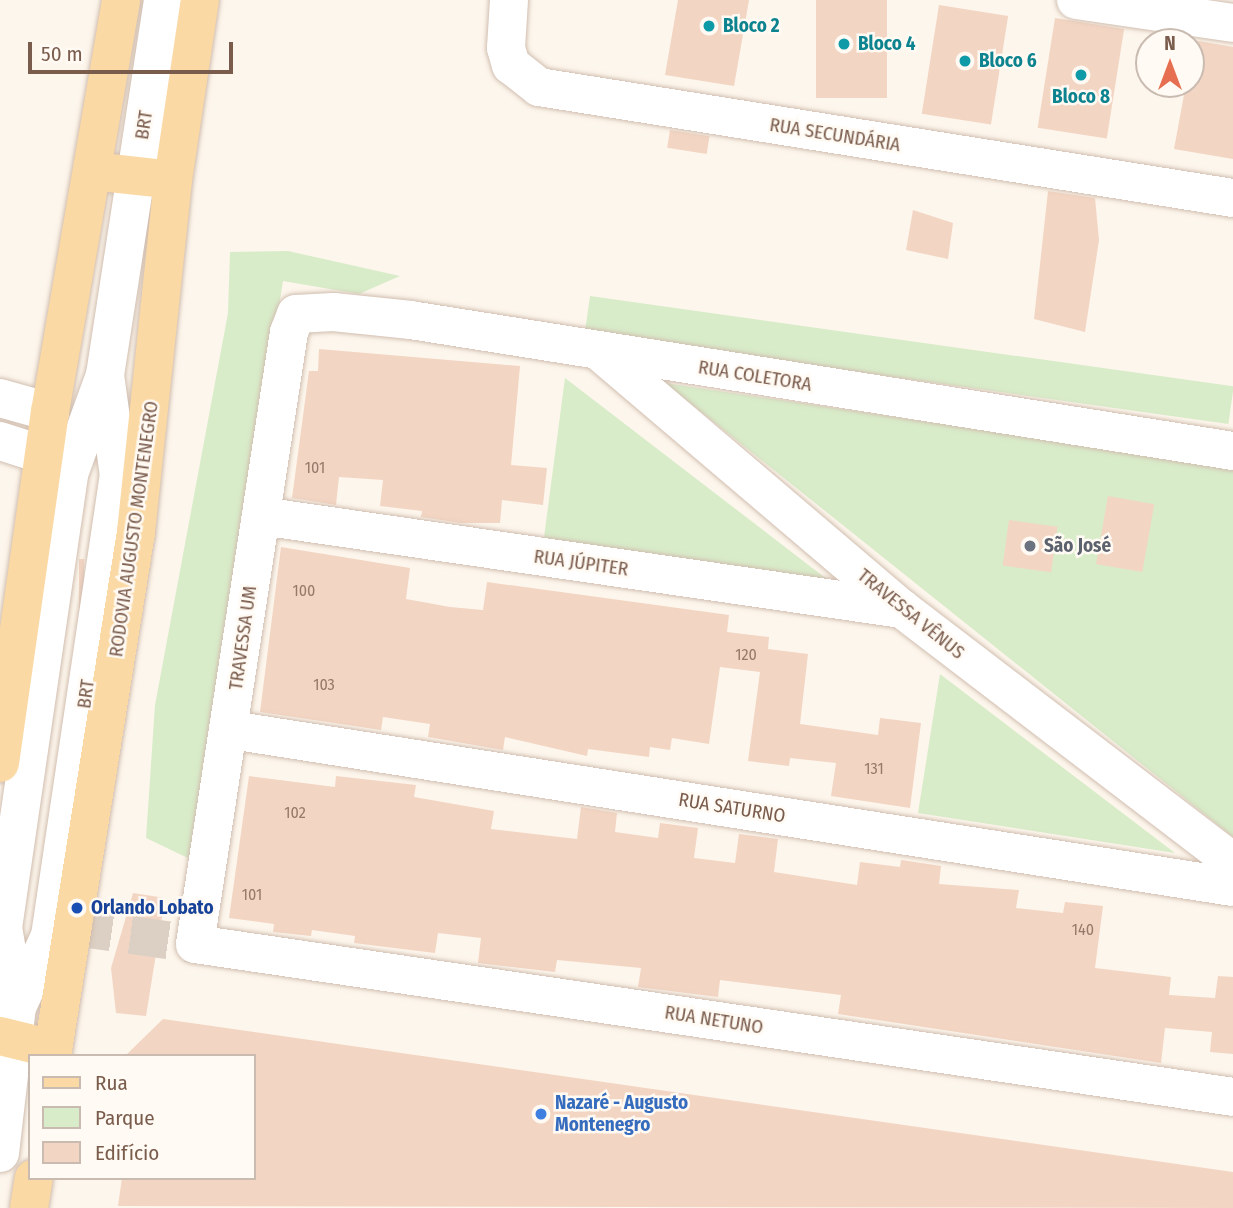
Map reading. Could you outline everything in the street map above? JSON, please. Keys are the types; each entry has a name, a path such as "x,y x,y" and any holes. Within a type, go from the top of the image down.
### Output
{"main road":[{"path":"0,764 50,412 121,0"},
{"name":"RODOVIA AUGUSTO MONTENEGRO","path":"52,1052 135,532 173,180 200,0"},
{"path":"92,171 135,178 173,180"},
{"path":"10,1026 52,1052"},
{"path":"29,1208 34,1180"}],"street":[{"name":"BRT","path":"0,1153 10,1026 4,928 69,474 105,375 163,0"},
{"name":"RUA SECUNDÁRIA","path":"509,0 506,48 510,65 539,87 1233,198"},
{"path":"1076,0 1233,23"},
{"name":"RUA COLETORA","path":"289,332 296,314 333,312 1233,451"},
{"name":"TRAVESSA UM","path":"195,944 230,730 289,332"},
{"name":"TRAVESSA VÊNUS","path":"600,352 902,610 1233,862"},
{"path":"0,398 50,412"},
{"path":"0,441 44,455"},
{"name":"RUA JÚPITER","path":"261,516 902,610"},
{"name":"RUA SATURNO","path":"230,730 1233,887"},
{"name":"RUA NETUNO","path":"195,944 1233,1097"}],"green space":[{"path":"288,251 400,276 359,294 283,281 192,860 146,838 155,705 228,313 230,252"},
{"path":"590,296 1233,386 1228,424 585,334"},
{"path":"565,378 828,580 543,545"},
{"path":"665,383 1233,467 1233,837"},
{"path":"940,674 1175,853 918,813"}],"building":[{"name":"Bloco 2","path":"678,0 749,0 734,86 665,75"},
{"name":"Bloco 4","path":"816,0 887,0 887,98 816,98"},
{"name":"Bloco 6","path":"939,5 1008,16 991,125 922,114"},
{"name":"Bloco 8","path":"1055,18 1124,29 1107,139 1038,128"},
{"path":"1205,42 1233,47 1233,159 1174,149 1183,98 1205,98"},
{"path":"670,130 710,136 707,154 667,148"},
{"path":"1048,191 1095,198 1099,240 1085,332 1034,319"},
{"path":"913,210 953,223 948,259 906,250"},
{"path":"319,349 520,366 511,465 547,468 543,505 502,500 500,523 461,523 421,517 422,511 380,506 383,480 339,477 336,505 292,498 309,371 318,371"},
{"path":"1108,496 1154,504 1142,572 1096,564"},
{"name":"São José","path":"1009,520 1058,527 1051,572 1003,566"},
{"path":"281,547 410,568 406,599 450,607 483,610 487,582 729,615 727,632 769,637 768,649 808,654 800,724 878,735 880,718 921,723 910,808 831,796 836,763 790,758 789,766 748,761 760,672 720,667 709,744 672,738 670,750 650,747 649,757 588,749 587,756 505,737 503,750 428,737 430,724 383,717 381,730 260,712"},
{"path":"79,559 84,559 84,697 79,697"},
{"path":"249,776 335,787 336,776 416,785 414,797 494,811 491,829 577,839 581,807 617,813 615,832 658,838 660,823 698,828 694,858 735,863 739,834 778,839 774,872 857,885 860,862 900,867 901,860 941,866 939,884 1019,890 1016,908 1063,913 1065,902 1103,906 1095,968 1171,977 1169,995 1215,998 1218,976 1233,977 1233,1054 1210,1052 1212,1032 1165,1028 1161,1063 838,1014 841,995 720,980 718,997 638,987 641,968 557,960 555,972 478,963 481,938 438,933 435,953 354,943 355,936 312,930 311,936 273,932 274,924 229,918"},
{"path":"133,893 165,898 146,1016 116,1013 111,968"},
{"name":"Nazaré - Augusto Montenegro","path":"163,1019 1233,1172 1233,1208 118,1206 122,1180 256,1180 256,1054 127,1054"}],"tunnel":[{"path":"74,927 195,944"}],"place":[{"name":"Bloco 2","path":"709,26"},
{"name":"Bloco 4","path":"844,44"},
{"name":"Bloco 6","path":"965,61"},
{"name":"Bloco 8","path":"1081,75"},
{"name":"São José","path":"1030,546"},
{"name":"Orlando Lobato","path":"77,908"},
{"name":"Nazaré - Augusto Montenegro","path":"541,1114"}]}
